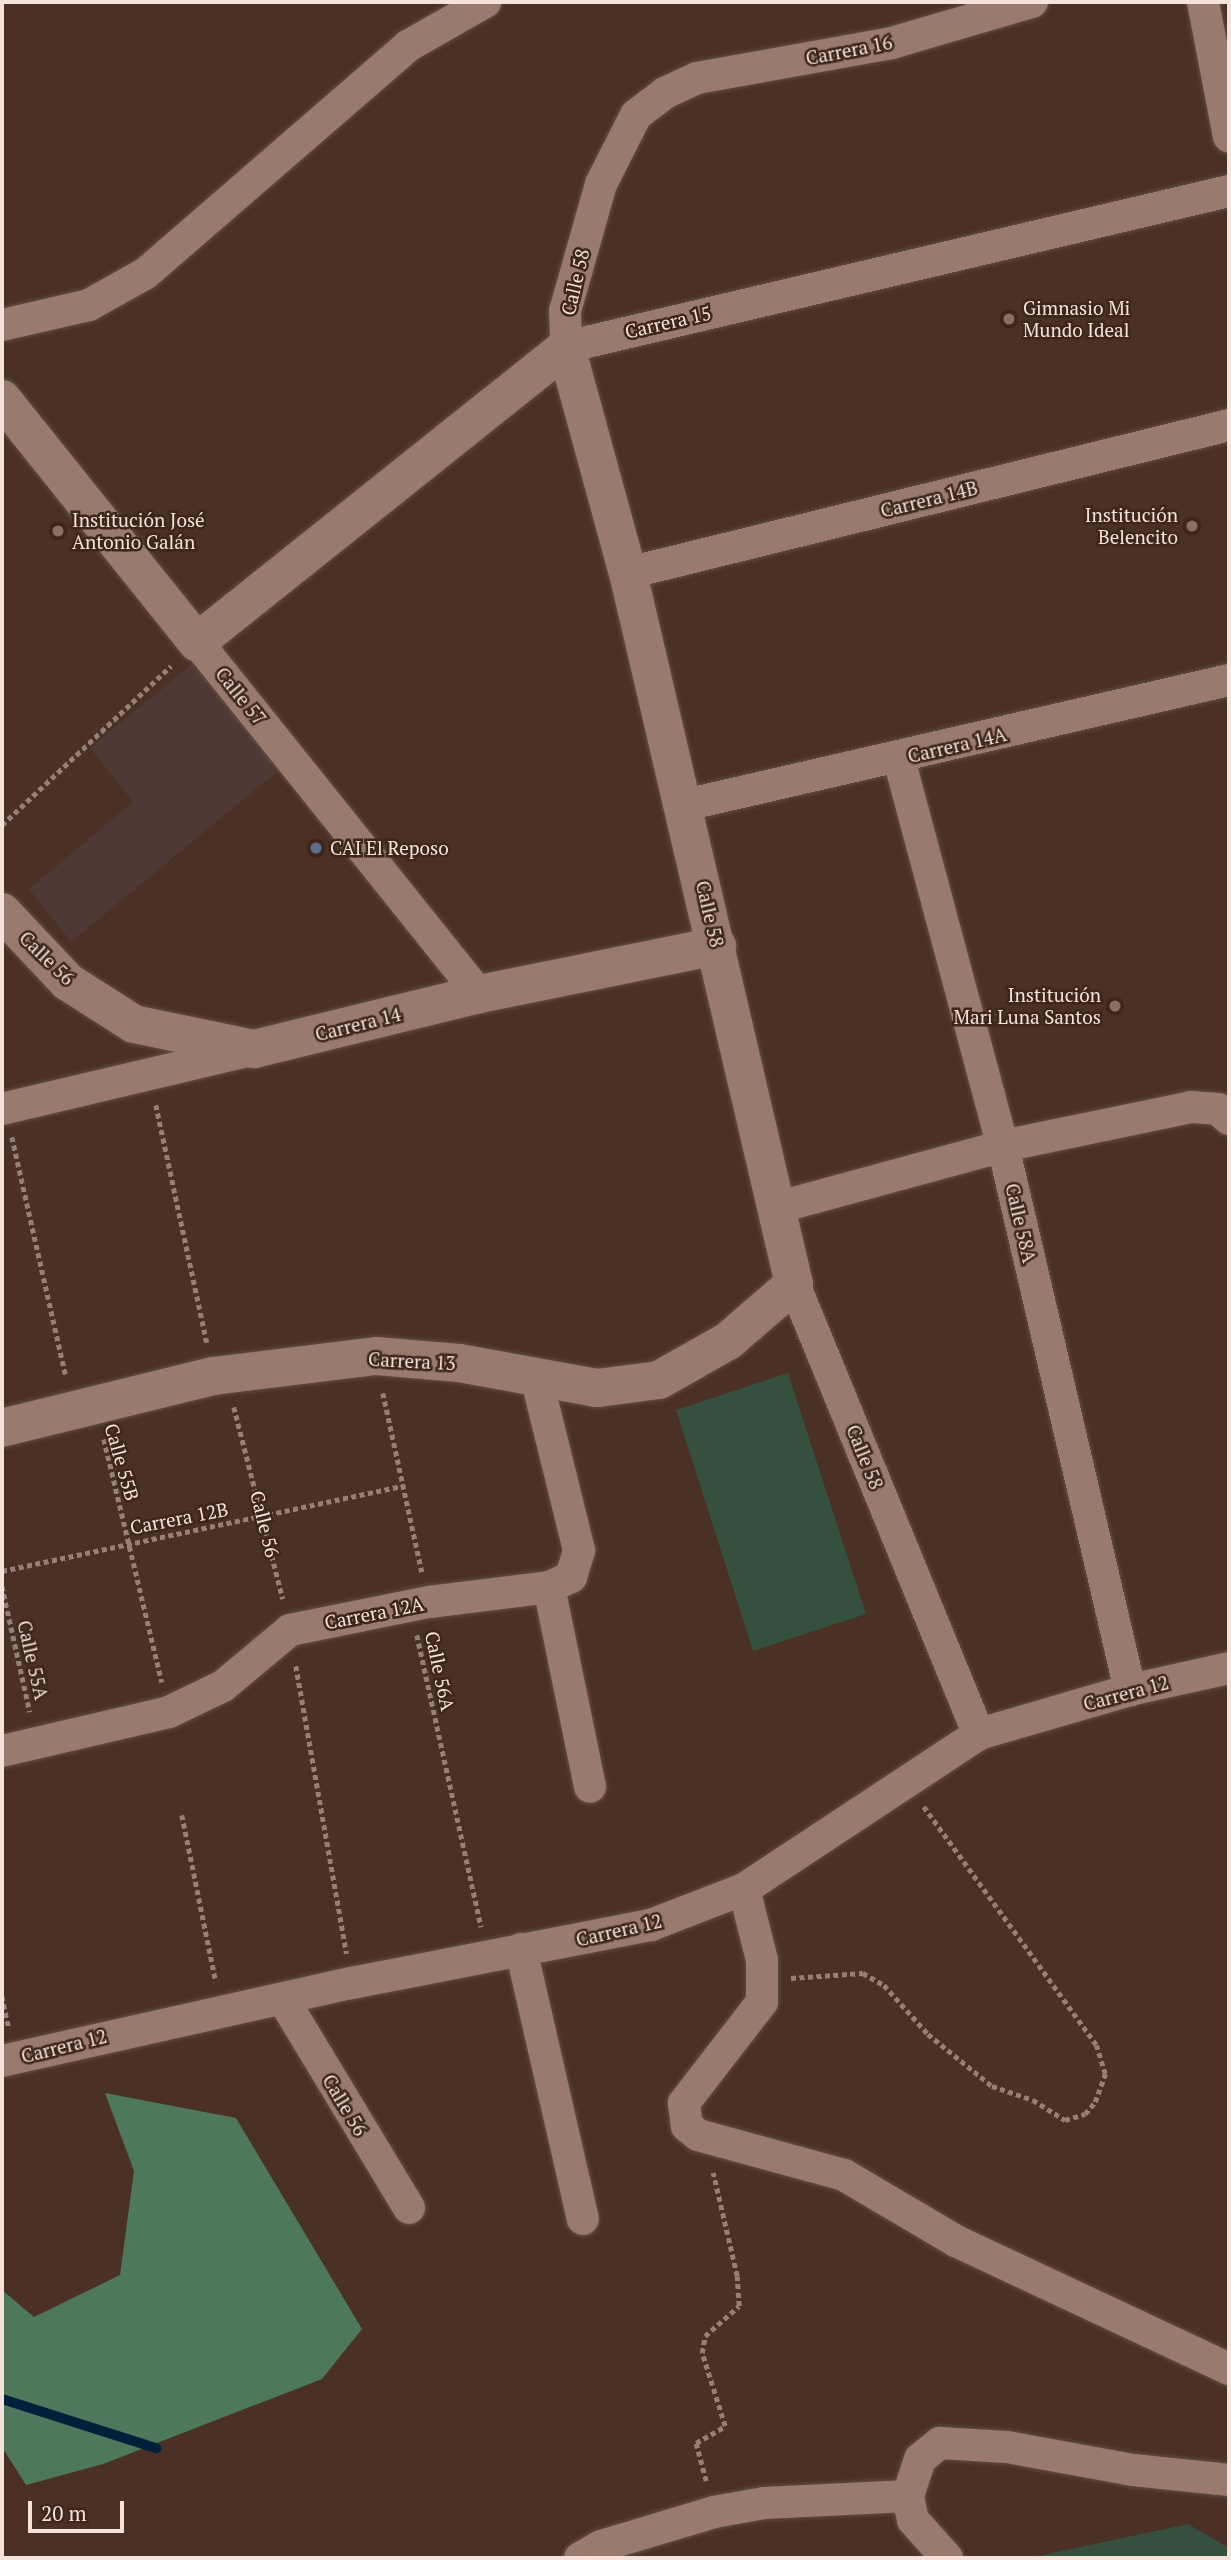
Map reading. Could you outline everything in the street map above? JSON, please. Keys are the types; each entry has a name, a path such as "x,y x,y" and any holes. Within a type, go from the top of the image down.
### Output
{"street":[{"path":"2,325 89,305 146,273 408,46 485,2"},
{"name":"Carrera 16","path":"665,93 697,78 892,43 1029,2"},
{"path":"1203,2 1229,137"},
{"name":"Calle 58","path":"665,93 636,115 601,184 565,311 566,347 628,573 685,805 779,1207 794,1284 979,1734"},
{"name":"Carrera 15","path":"197,642 566,347 1229,191"},
{"name":"Calle 57","path":"2,399 479,994"},
{"name":"Carrera 14B","path":"628,573 1229,425"},
{"name":"Carrera 14A","path":"685,805 899,758 1229,680"},
{"name":"Calle 58A","path":"899,758 1003,1146 1130,1690"},
{"name":"Calle 56","path":"2,912 68,982 134,1024 254,1049"},
{"name":"Carrera 14","path":"4,1109 479,994 717,946"},
{"path":"779,1207 1003,1146 1191,1107 1224,1114"},
{"name":"Carrera 13","path":"2,1428 214,1376 376,1356 459,1363 537,1380 597,1388 659,1380 728,1341 794,1284"},
{"path":"537,1380 579,1550 571,1577 549,1587 590,1787"},
{"name":"Carrera 12A","path":"2,1751 169,1712 223,1686 290,1630 429,1602 549,1587"},
{"name":"Carrera 12","path":"2,2061 352,1983 487,1955 651,1926 744,1889 979,1734 1130,1690 1229,1668"},
{"path":"744,1889 763,1980 762,2002 684,2103 687,2126 698,2135 844,2175 956,2241 1229,2369"},
{"path":"521,1949 583,2219"},
{"name":"Calle 56","path":"283,1999 409,2208"},
{"path":"947,2558 913,2520 908,2496 920,2459 940,2443 1007,2447 1133,2470 1229,2480"},
{"path":"580,2558 601,2546 714,2512 764,2504 908,2496"}],"path":[{"path":"2,825 197,642"},
{"name":"Calle 56","path":"150,1074 214,1376 232,1397 290,1630 352,1983"},
{"path":"4,1109 74,1409"},
{"path":"376,1356 429,1602"},
{"name":"Calle 55B","path":"74,1409 100,1425 169,1712"},
{"name":"Carrera 12B","path":"2,1571 403,1486"},
{"name":"Calle 55A","path":"2,1586 36,1741"},
{"name":"Calle 56A","path":"429,1602 416,1632 487,1955"},
{"path":"763,1980 863,1973 884,1985 928,2034 992,2086 1033,2100 1065,2120 1085,2114 1095,2102 1105,2074 1096,2045 907,1784"},
{"path":"182,1815 222,2012"},
{"path":"698,2135 714,2176 737,2276 739,2306 705,2336 702,2353 725,2426 696,2443 714,2512"}],"shaded area":[{"path":"192,664 279,770 71,942 29,889 133,802 90,748"}],"green space":[{"path":"788,1373 866,1614 753,1651 676,1410"},
{"path":"105,2093 236,2118 362,2329 322,2379 103,2464 26,2485 2,2447 2,2290 34,2317 120,2275 134,2171"},
{"path":"1188,2524 1229,2548 1229,2558 1029,2558"}],"waterway":[{"path":"2,2399 156,2448"}],"place":[{"name":"Gimnasio Mi Mundo Ideal","path":"1009,319"},
{"name":"Institución Belencito","path":"1192,526"},
{"name":"Institución José Antonio Galán","path":"58,531"},
{"name":"CAI El Reposo","path":"316,848"},
{"name":"Institución Mari Luna Santos","path":"1115,1006"}]}
